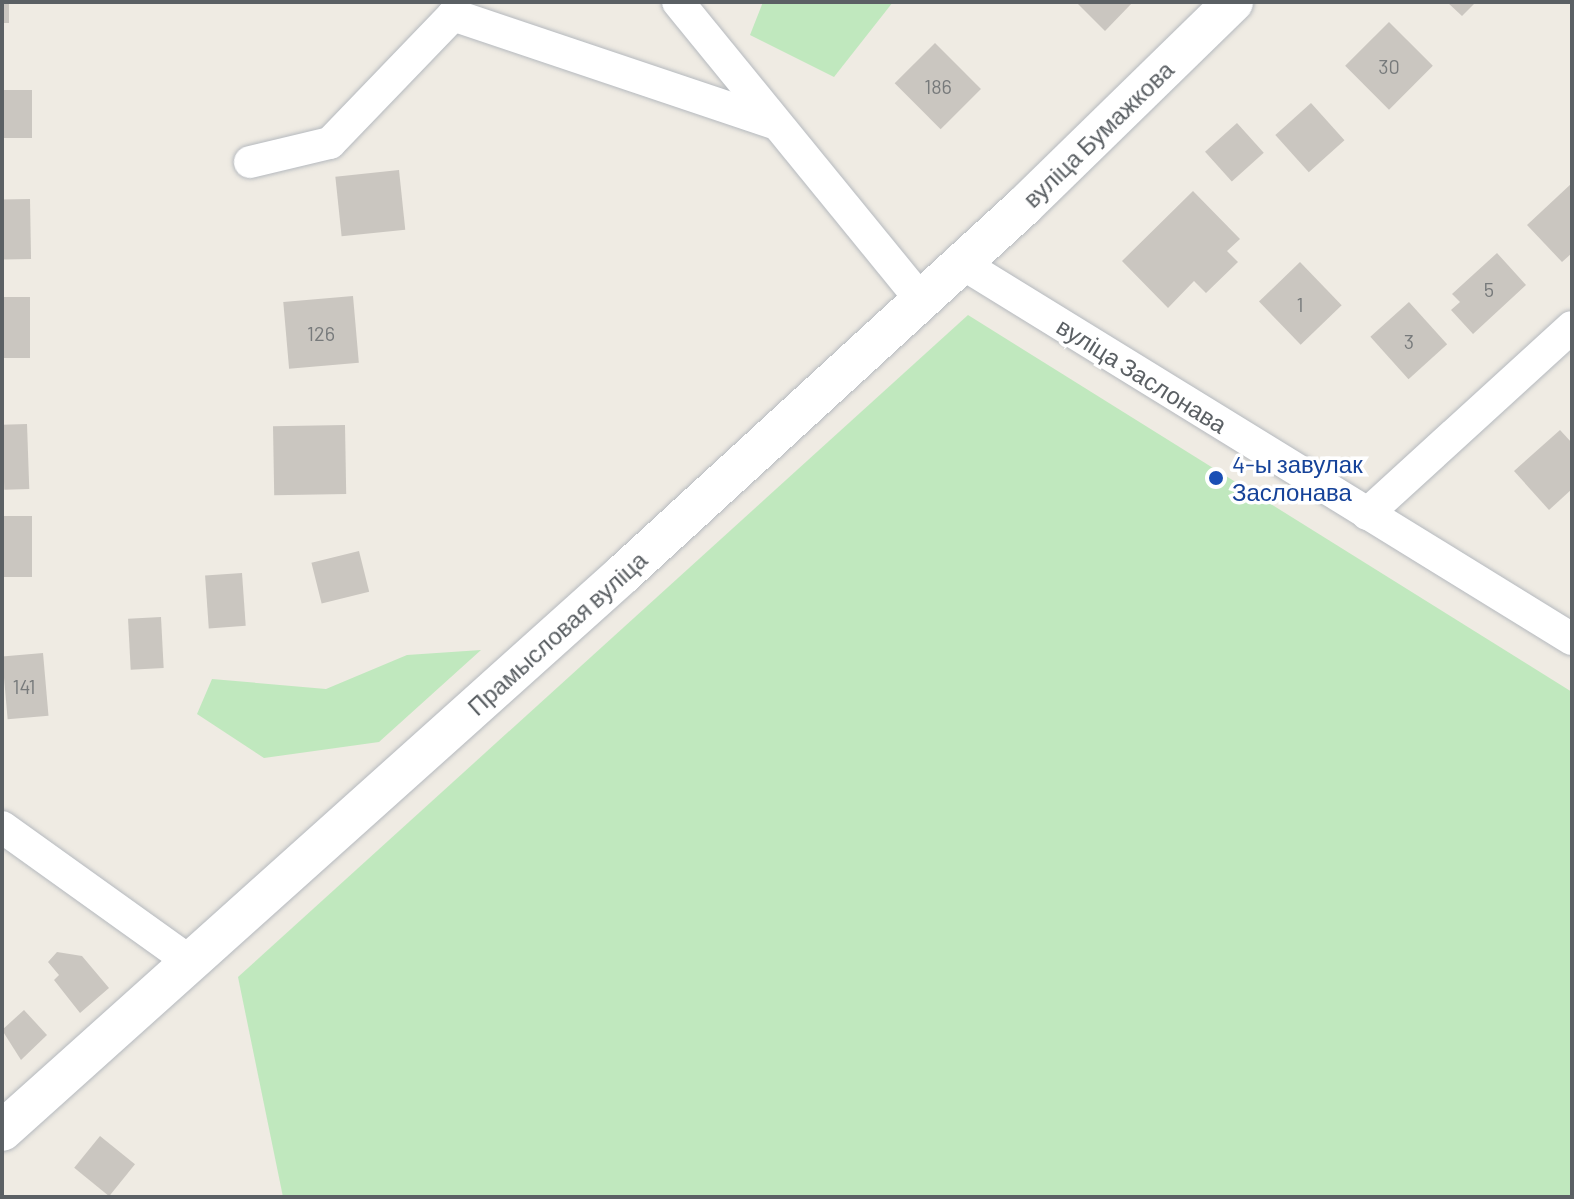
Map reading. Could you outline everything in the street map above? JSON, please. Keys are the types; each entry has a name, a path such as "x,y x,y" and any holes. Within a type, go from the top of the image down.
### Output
{"street":[{"path":"678,2 920,299"},
{"name":"вуліца Бумажкова","path":"958,261 1233,2"},
{"path":"250,162 330,143 453,15 776,124"},
{"name":"Прамысловая вуліца","path":"2,1131 192,963 958,261"},
{"name":"вуліца Заслонава","path":"958,261 1572,639"},
{"path":"1367,514 1572,327"},
{"path":"2,827 192,963"}],"green space":[{"path":"763,2 893,2 834,77 750,35"},
{"path":"968,315 1572,692 1572,1197 283,1197 238,977"},
{"path":"481,650 379,742 264,758 197,714 212,679 326,689 407,655"}],"building":[{"path":"2,2 9,2 9,23 2,23"},
{"path":"1076,2 1133,2 1105,31"},
{"path":"1447,2 1476,2 1462,16"},
{"path":"1389,22 1433,66 1389,110 1345,66"},
{"path":"935,43 981,89 941,129 895,83"},
{"path":"2,90 32,90 32,138 2,138"},
{"path":"1311,103 1344,140 1309,172 1275,135"},
{"path":"1237,123 1264,153 1232,181 1205,152"},
{"path":"399,170 405,230 342,236 335,177"},
{"path":"1572,183 1572,253 1562,262 1527,225"},
{"path":"1193,191 1240,239 1227,251 1238,262 1206,293 1194,281 1168,308 1122,261"},
{"path":"2,199 30,199 31,259 3,259"},
{"path":"1497,253 1526,285 1473,334 1451,310 1460,302 1452,294"},
{"path":"1300,262 1342,305 1301,345 1259,302"},
{"path":"353,296 359,363 289,369 283,302"},
{"path":"2,297 30,297 30,358 2,358"},
{"path":"1409,302 1447,344 1408,379 1370,337"},
{"path":"27,424 29,489 4,490 2,425"},
{"path":"345,425 346,494 274,495 273,426"},
{"path":"1560,430 1572,443 1572,489 1549,510 1514,471"},
{"path":"2,516 32,516 32,577 2,577"},
{"path":"359,551 369,592 322,604 311,563"},
{"path":"242,573 246,626 209,628 205,576"},
{"path":"161,617 164,668 131,670 128,619"},
{"path":"43,653 48,716 8,719 2,657"},
{"path":"57,952 82,956 109,988 80,1013 54,980 59,975 48,962"},
{"path":"24,1010 47,1035 21,1060 2,1030"},
{"path":"100,1136 135,1164 109,1196 74,1168"}],"place":[{"name":"4-ы завулак Заслонава","path":"1216,478"}]}
